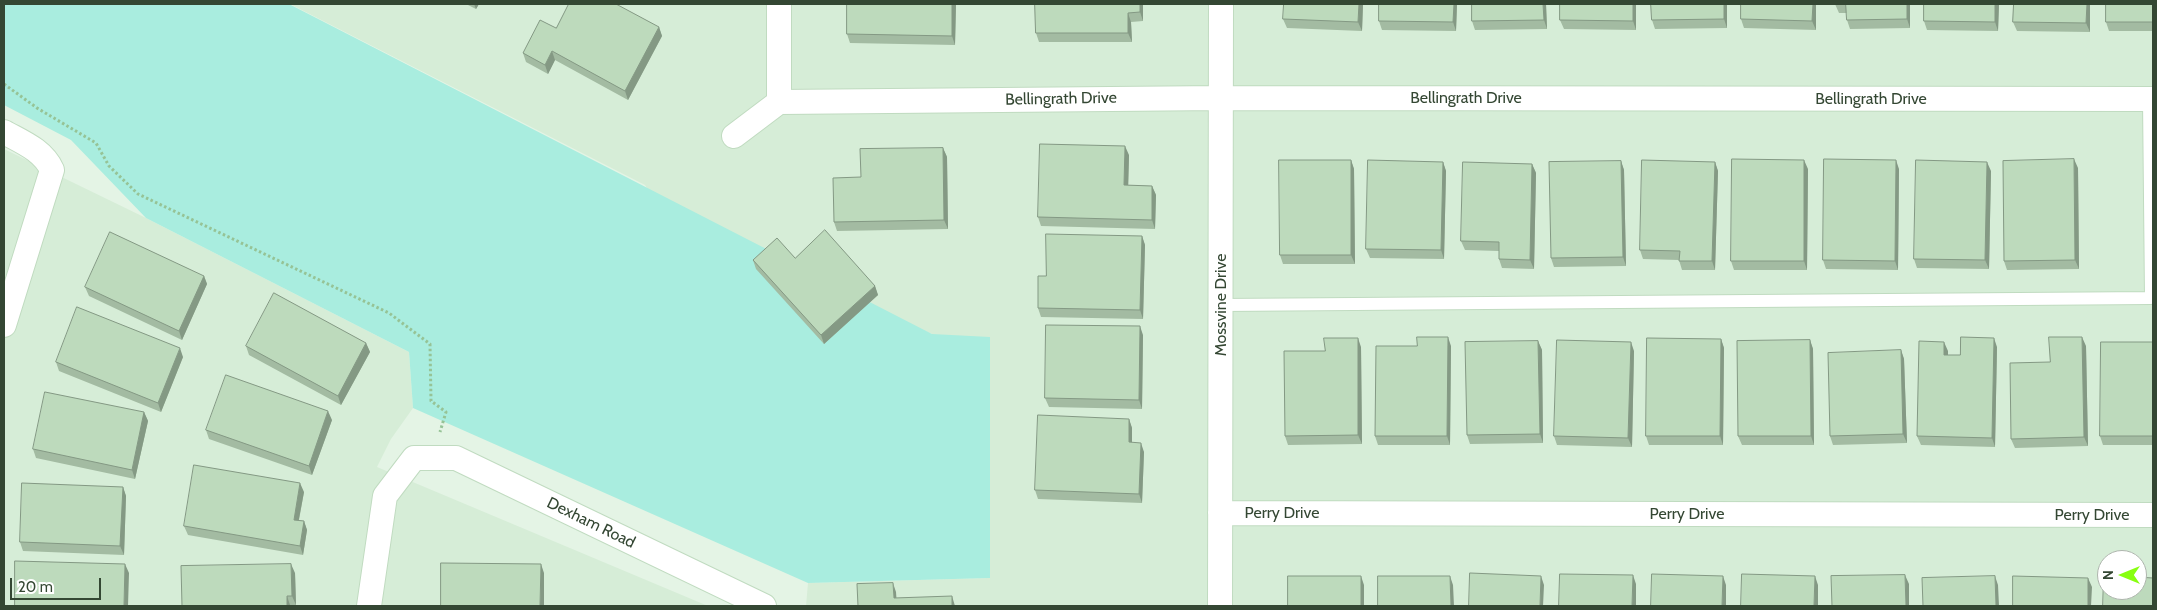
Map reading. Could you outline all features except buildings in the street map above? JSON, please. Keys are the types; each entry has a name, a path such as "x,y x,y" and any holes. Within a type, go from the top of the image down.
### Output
{"street":[{"path":"734,136 779,102 779,4"},
{"name":"Mossvine Drive","path":"1220,606 1221,4"},
{"name":"Bellingrath Drive","path":"779,102 1221,98 2151,99"},
{"path":"4,132 37,151 47,161 52,170 4,325"},
{"name":"Dexham Road","path":"369,606 386,496 414,458 456,458 764,606"},
{"name":"Perry Drive","path":"1220,513 2153,515"}],"lane":[{"path":"1221,304 2151,298 2151,99"}],"path":[{"path":"4,84 37,108 96,143 110,166 138,194 389,313 430,344 431,401 446,412"}],"shaded area":[{"path":"4,4 289,4 932,334 990,337 990,578 808,583 413,408 409,352 146,218 71,140 4,105"},
{"path":"290,4 2153,4 2153,606 806,606 808,583 990,578 932,334 674,232 645,185"},
{"path":"4,149 146,218 409,352 413,408 391,439 377,467 708,606 4,606"}]}
